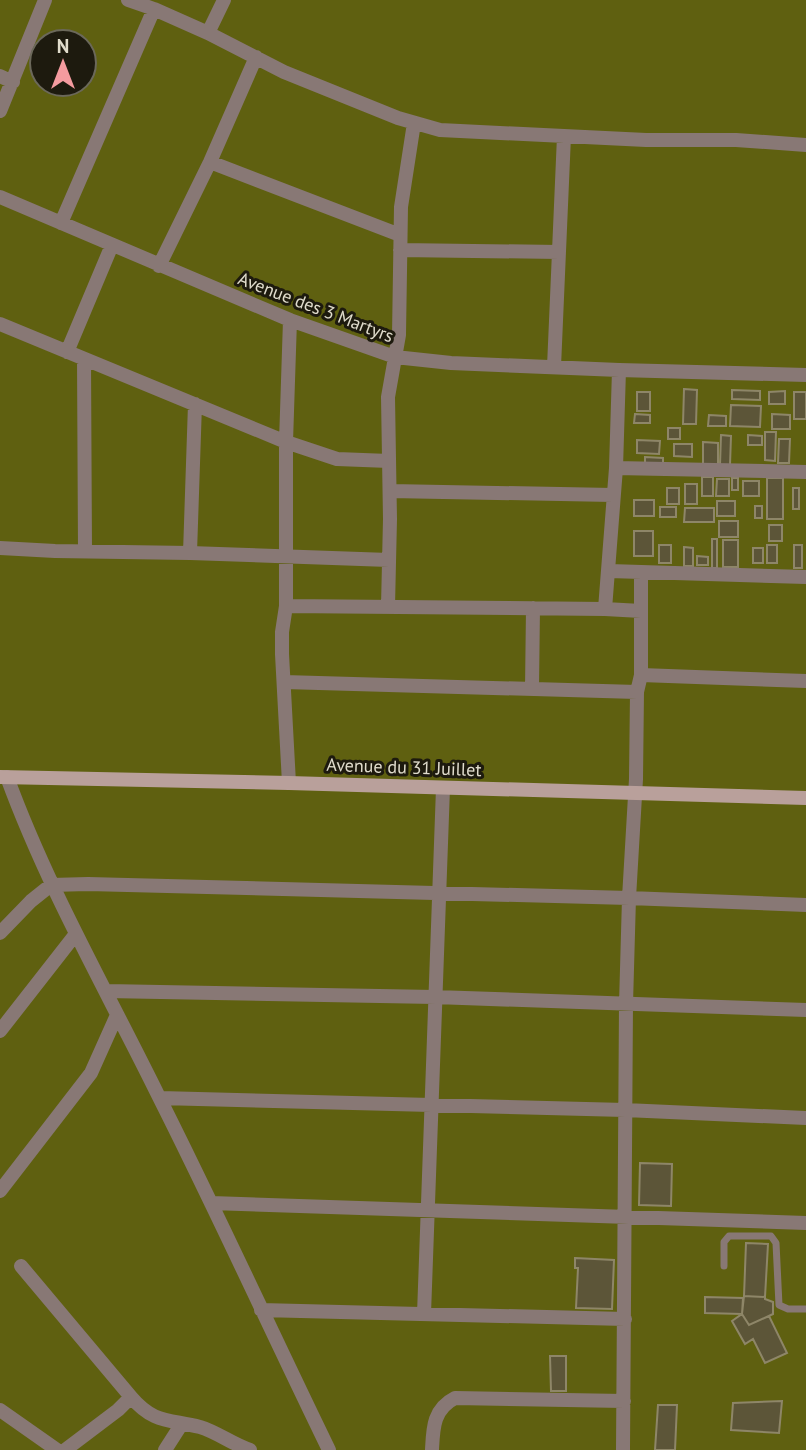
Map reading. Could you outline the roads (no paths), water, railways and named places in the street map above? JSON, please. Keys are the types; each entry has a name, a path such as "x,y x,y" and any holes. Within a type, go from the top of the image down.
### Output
{"street":[{"path":"0,111 7,79 45,0"},
{"path":"128,0 208,33 284,72 414,123 440,130 806,145"},
{"path":"208,33 223,0"},
{"path":"61,223 154,9"},
{"path":"159,266 210,162 256,57"},
{"path":"388,606 388,397 399,335 401,207 414,123"},
{"path":"554,367 564,136"},
{"path":"210,162 400,242 559,252"},
{"name":"Avenue des 3 Martyrs","path":"0,197 290,320 394,357 451,363 806,375"},
{"path":"67,352 112,245"},
{"path":"289,783 282,632 286,606 286,442 290,320"},
{"path":"0,324 286,442 337,459 389,461"},
{"path":"84,359 85,550"},
{"path":"605,609 616,468 619,370"},
{"path":"190,553 195,404"},
{"path":"616,468 806,472"},
{"path":"390,491 613,495"},
{"path":"0,548 389,560"},
{"path":"609,571 806,578"},
{"path":"623,1450 626,1004 637,692 640,675 641,573"},
{"path":"286,606 641,611"},
{"path":"532,688 533,608"},
{"path":"640,675 806,681"},
{"path":"284,682 637,692"},
{"path":"4,777 51,885 160,1098 329,1450"},
{"name":"Avenue du 31 Juillet","path":"4,777 806,798"},
{"path":"424,1314 443,788"},
{"path":"0,933 51,885 629,898 806,905"},
{"path":"0,1031 75,934"},
{"path":"106,991 435,997 806,1010"},
{"path":"0,1191 91,1073 117,1015"},
{"path":"160,1098 625,1110 806,1118"},
{"path":"211,1203 806,1223"},
{"path":"21,1266 142,1409 181,1425 199,1427 250,1450"},
{"path":"261,1310 625,1319"},
{"path":"65,1450 131,1397"},
{"path":"432,1450 434,1422 444,1403 455,1398 624,1401"},
{"path":"0,1410 57,1450"},
{"path":"165,1450 181,1425"}],"lane":[{"path":"724,1266 724,1242 729,1236 771,1236 776,1243 779,1304 788,1309 806,1309"}]}
